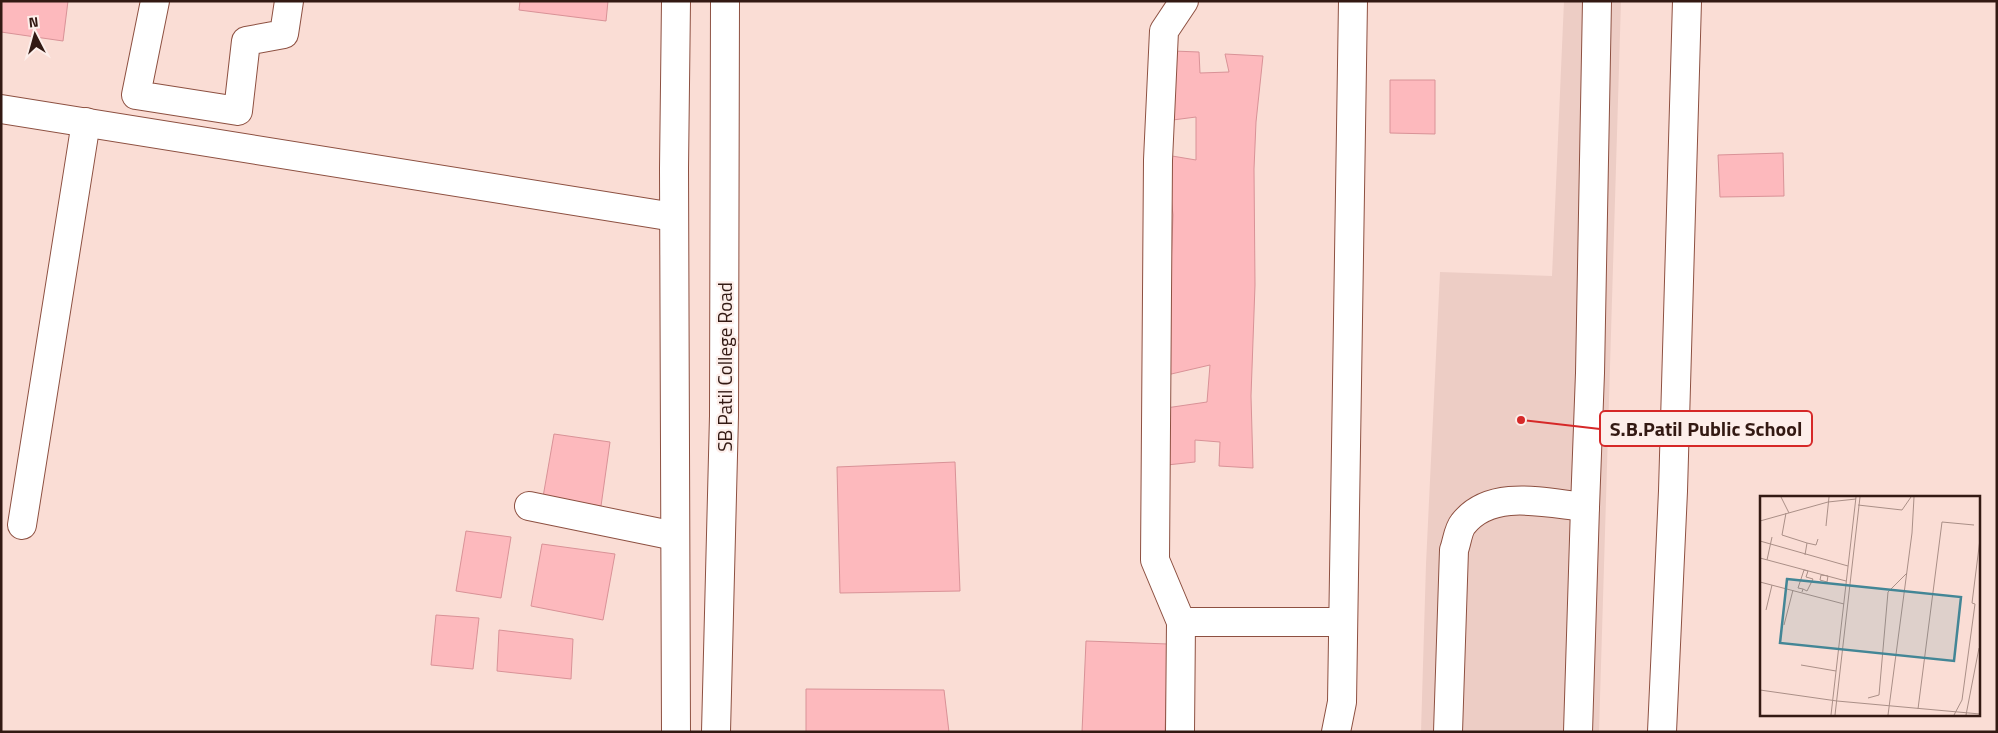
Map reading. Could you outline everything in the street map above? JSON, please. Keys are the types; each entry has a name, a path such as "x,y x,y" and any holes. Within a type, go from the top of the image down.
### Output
{"street":[{"path":"155,1 136,95 238,111 246,41 284,34 289,1"},
{"path":"676,1 674,217 676,732"},
{"name":"SB Patil College Road","path":"716,732 724,416 725,1"},
{"path":"1180,732 1180,622 1155,560 1158,160 1164,31 1184,1"},
{"path":"1336,732 1342,702 1353,1"},
{"path":"1578,732 1590,373 1597,1"},
{"path":"1662,732 1673,491 1687,1"},
{"path":"184,138 188,103"},
{"path":"1,109 674,217"},
{"path":"22,525 86,122"},
{"path":"1448,732 1454,550 1462,525 1481,507 1507,501 1585,507"},
{"path":"529,506 676,536"},
{"path":"1180,622 1342,622"}],"shaded area":[{"path":"1564,1 1621,1 1599,732 1421,732 1426,564 1440,272 1552,276"}],"building":[{"path":"1,1 68,1 63,41 1,32"},
{"path":"520,1 608,1 606,21 519,10"},
{"path":"1173,51 1199,52 1200,73 1229,72 1225,54 1263,56 1256,122 1254,169 1255,285 1251,396 1253,468 1219,466 1220,442 1195,440 1195,462 1167,465 1166,408 1207,402 1210,365 1167,375 1173,215 1166,155 1196,160 1196,117 1165,121"},
{"path":"1390,80 1435,80 1435,134 1390,133"},
{"path":"1783,153 1784,196 1720,197 1718,155"},
{"path":"554,434 610,442 601,506 543,497"},
{"path":"955,462 960,591 840,593 837,467"},
{"path":"466,531 511,537 501,598 456,591"},
{"path":"542,544 615,554 603,620 531,606"},
{"path":"436,615 479,618 473,669 431,665"},
{"path":"499,630 573,639 571,679 497,671"},
{"path":"1086,641 1168,644 1165,732 1082,732"},
{"path":"806,689 944,690 949,732 806,732"}],"place":[{"name":"S.B.Patil Public School","path":"1521,420"}]}
